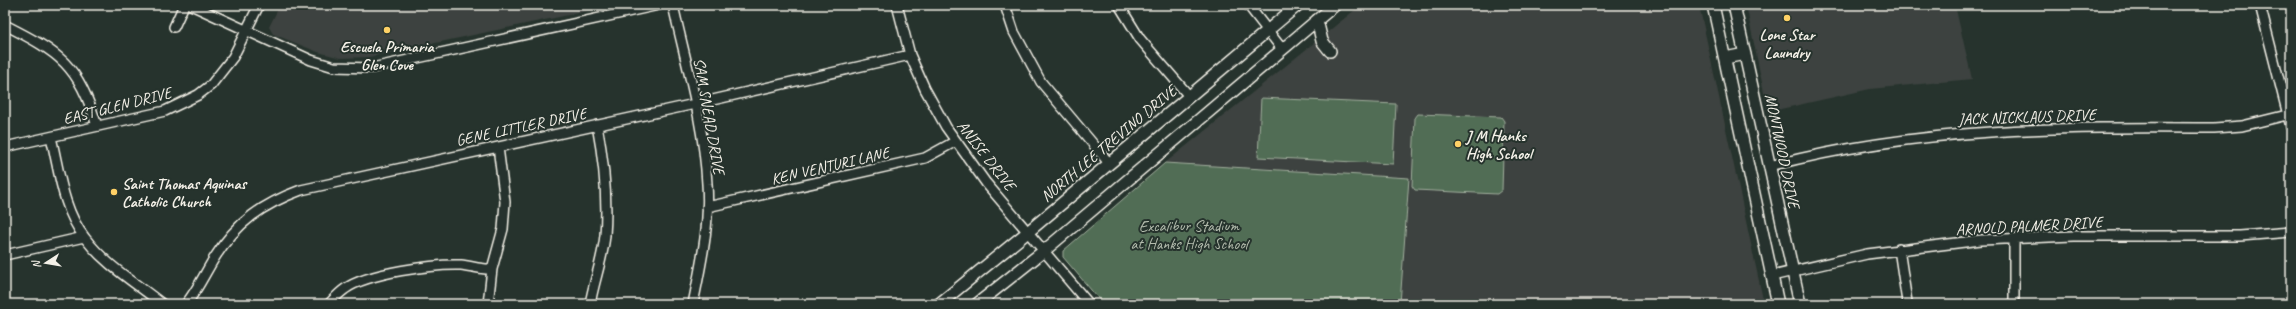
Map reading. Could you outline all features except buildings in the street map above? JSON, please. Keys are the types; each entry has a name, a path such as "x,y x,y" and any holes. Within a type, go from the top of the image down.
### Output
{"main road":[{"name":"NORTH LEE TREVINO DRIVE","path":"939,304 1029,231 1298,5"},
{"path":"977,304 1045,250 1335,5"},
{"path":"1713,5 1778,304"},
{"name":"MONTWOOD DRIVE","path":"1734,5 1800,304"},
{"path":"1317,20 1322,41 1330,51"},
{"path":"1725,58 1745,54"}],"street":[{"path":"174,28 184,5"},
{"path":"191,5 311,60 334,67 372,68 660,5"},
{"name":"EAST GLEN DRIVE","path":"5,147 165,111 198,95 208,89 226,67 259,5"},
{"name":"SAM SNEAD DRIVE","path":"673,5 704,147 707,207 702,263 693,304"},
{"name":"ANISE DRIVE","path":"897,5 910,55 925,89 956,142 986,183 1029,231 1089,304"},
{"path":"1005,5 1014,32 1040,82 1109,163"},
{"path":"1119,5 1140,39 1188,96"},
{"path":"1248,5 1282,49"},
{"path":"2260,5 2291,127"},
{"path":"5,25 47,46 59,56 84,88 97,126"},
{"name":"GENE LITTLER DRIVE","path":"186,304 233,232 251,216 287,195 322,185 695,104 910,55"},
{"name":"JACK NICKLAUS DRIVE","path":"1770,166 1838,150 1952,134 2016,129 2214,128 2242,126 2287,115"},
{"path":"590,304 605,236 605,174 597,125"},
{"path":"51,137 68,205 84,237 108,262 162,304"},
{"name":"KEN VENTURI LANE","path":"707,207 925,158 956,142"},
{"path":"488,304 492,269 502,236 505,202 498,147"},
{"name":"ARNOLD PALMER DRIVE","path":"1772,276 1898,249 2014,238 2073,236 2240,236 2291,232"},
{"path":"5,256 84,237"},
{"path":"2014,238 2014,304"},
{"path":"1898,249 1907,302"},
{"path":"329,304 345,289 352,285 400,272 460,265 492,269"}],"shaded area":[{"name":"Escuela Primaria Glen Cove","path":"280,5 616,5 369,57 341,58 318,52 273,34 269,27"},
{"name":"J M Hanks High School","path":"1361,5 1699,5 1764,304 1103,304 1063,257 1063,251 1165,163"},
{"path":"1746,5 1955,5 1972,79 1870,89 1768,112"}],"green space":[{"path":"1261,98 1396,104 1393,164 1258,157"},
{"path":"1418,114 1501,117 1504,121 1502,190 1497,194 1415,190 1412,186 1415,118"},
{"name":"Excalibur Stadium at Hanks High School","path":"1165,163 1409,178 1400,304 1103,304 1063,257 1063,251"}],"place":[{"name":"Lone Star Laundry","path":"1787,18"},
{"name":"Escuela Primaria Glen Cove","path":"387,30"},
{"name":"J M Hanks High School","path":"1458,144"},
{"name":"Saint Thomas Aquinas Catholic Church","path":"114,192"}]}
